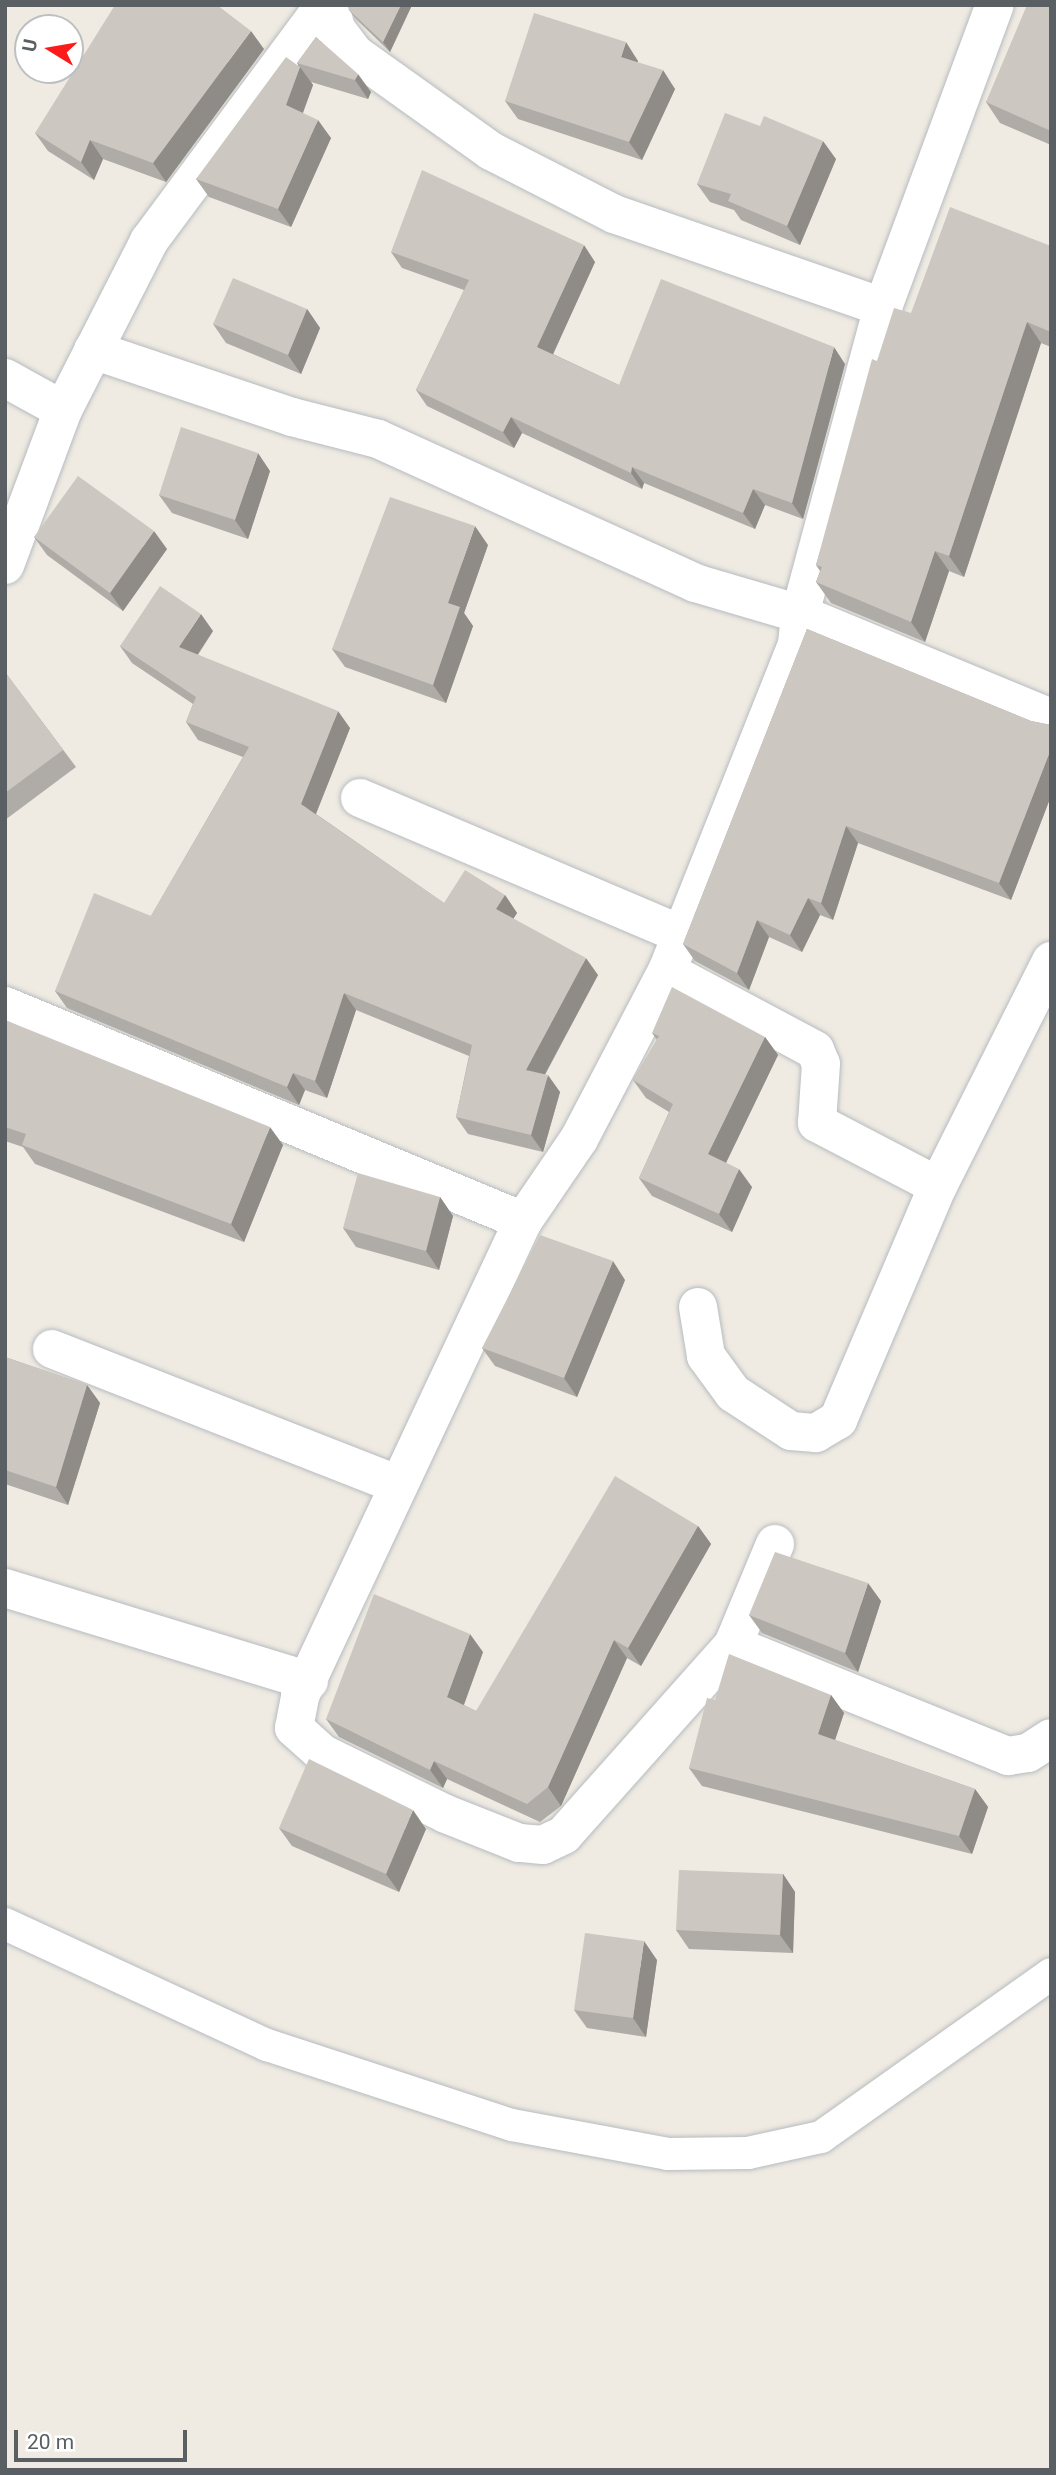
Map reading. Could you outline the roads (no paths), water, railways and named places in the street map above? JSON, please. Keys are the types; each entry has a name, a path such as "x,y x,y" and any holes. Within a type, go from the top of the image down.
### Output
{"street":[{"path":"5,565 64,410 149,241 324,5"},
{"path":"330,5 336,29 355,54 491,151 614,214 883,307"},
{"path":"775,1544 733,1645 564,1835 543,1845 519,1843 446,1815 323,1754 294,1728 293,1714 397,1484 523,1221 579,1139 667,971 678,933 797,644 800,614 883,307 995,5"},
{"path":"93,350 292,417 378,439 695,583 800,614 1051,718"},
{"path":"5,378 64,410"},
{"path":"360,798 678,933"},
{"path":"698,1307 706,1356 733,1393 791,1431 816,1433 838,1420 938,1186 1051,961"},
{"path":"667,971 815,1049 821,1064 817,1123 938,1186"},
{"path":"5,1006 523,1221"},
{"path":"52,1349 397,1484"},
{"path":"5,1588 309,1681"},
{"path":"733,1645 1008,1756 1028,1753 1051,1738"}],"lane":[{"path":"5,1924 267,2045 512,2124 668,2154 748,2153 821,2137 1051,1974"}]}
